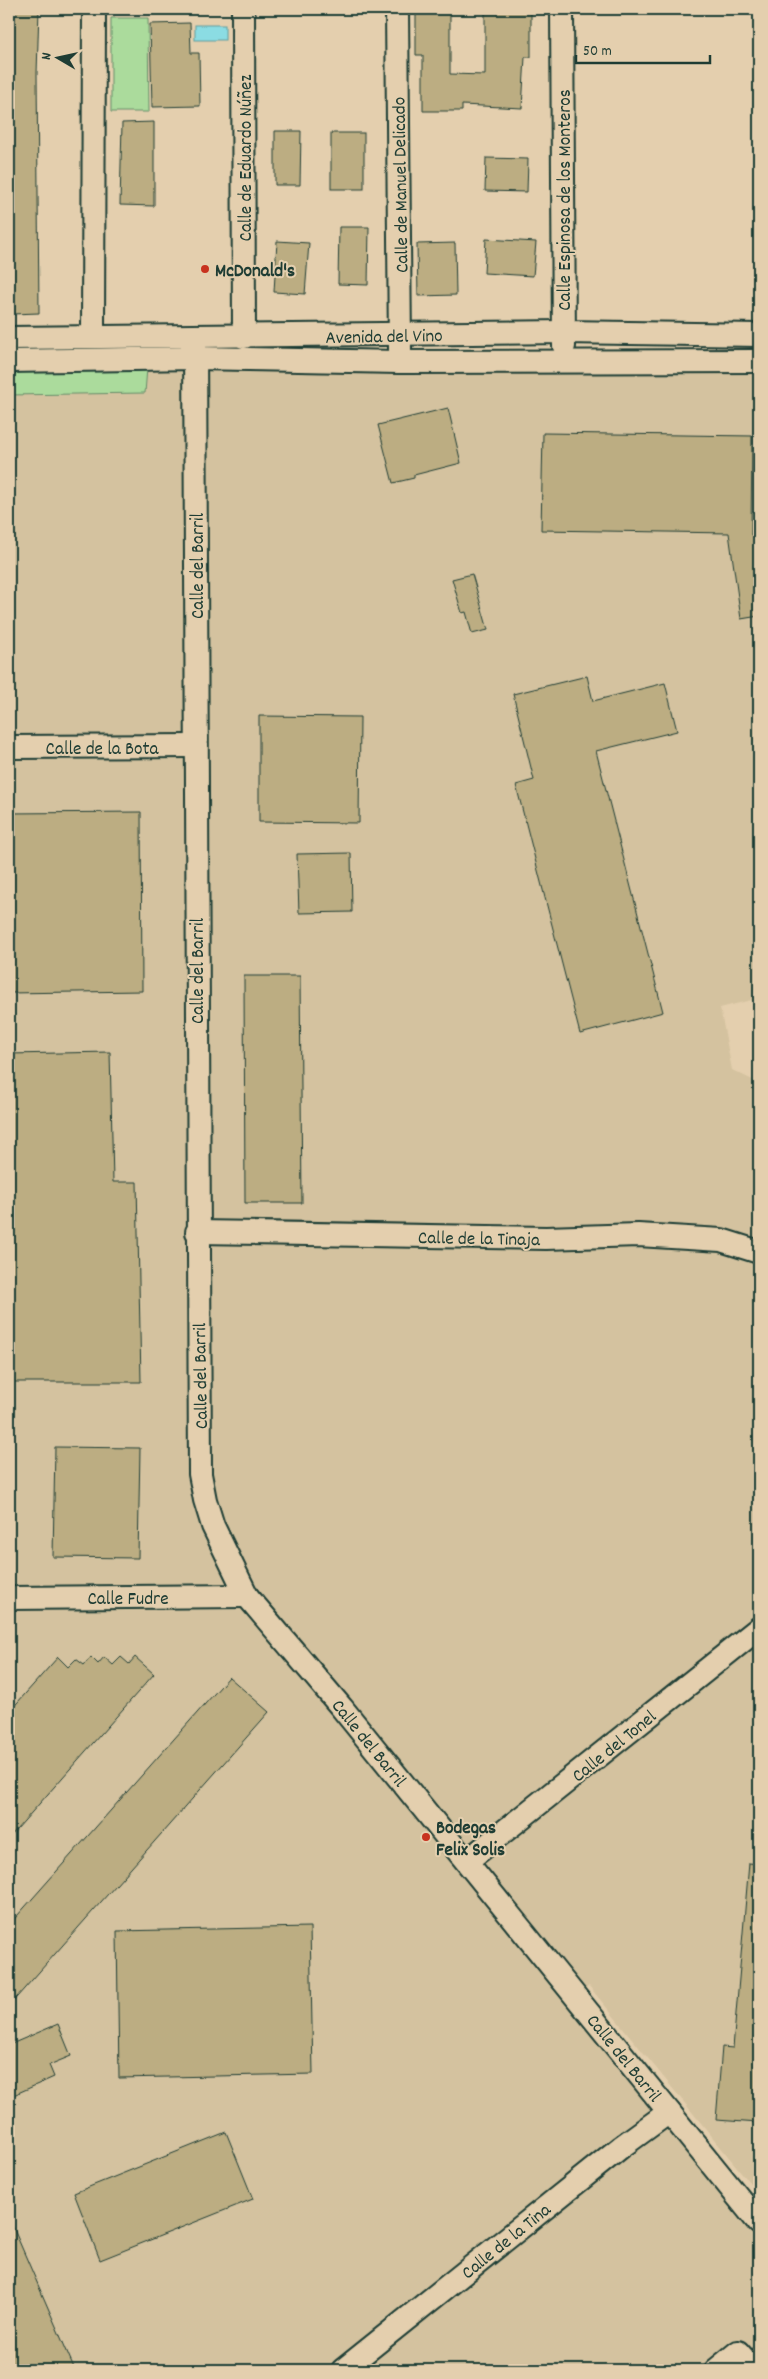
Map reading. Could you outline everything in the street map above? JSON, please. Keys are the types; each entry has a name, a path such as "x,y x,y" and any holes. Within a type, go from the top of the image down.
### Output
{"street":[{"path":"93,336 94,9"},
{"name":"Calle de Eduardo Núñez","path":"243,9 244,337"},
{"name":"Calle de Manuel Delicado","path":"397,9 399,362"},
{"name":"Calle Espinosa de los Monteros","path":"562,9 563,362"},
{"name":"Avenida del Vino","path":"9,362 195,348 244,337 564,332 759,336"},
{"name":"Avenida del Vino","path":"9,338 93,336 195,348 399,362 759,361"},
{"name":"Calle del Barril","path":"195,348 197,1232 200,1474 213,1526 248,1596 467,1861 759,2224"},
{"name":"Calle de la Bota","path":"9,748 196,746"},
{"name":"Calle de la Tinaja","path":"197,1232 546,1238 638,1236 721,1240 759,1252"},
{"name":"Calle Fudre","path":"9,1598 248,1596"},
{"name":"Calle del Tonel","path":"467,1861 759,1628"},
{"name":"Calle de la Tina","path":"343,2370 621,2147 670,2112"},
{"path":"716,2370 738,2352 754,2370"}],"shaded area":[{"path":"9,361 759,361 759,998 720,1008 732,1070 759,1083 759,1827 756,1829 759,1835 759,2194 589,1986 584,1989 759,2202 758,2370 9,2370"}],"green space":[{"path":"111,18 148,18 149,112 111,112"},
{"path":"147,368 145,393 9,395 9,369"}],"water":[{"path":"195,25 225,25 225,40 195,40"}],"building":[{"path":"11,9 39,9 37,73 39,313 12,314"},
{"path":"416,9 450,9 450,74 485,75 485,9 531,9 531,57 525,57 522,108 462,105 462,111 423,111 423,55 416,55"},
{"path":"190,23 191,53 199,53 200,106 152,107 150,24"},
{"path":"154,122 154,206 120,205 122,123"},
{"path":"275,131 301,131 300,185 275,185"},
{"path":"331,133 364,133 364,189 331,189"},
{"path":"486,158 528,159 527,192 485,191"},
{"path":"339,227 369,227 368,285 338,284"},
{"path":"486,239 536,242 533,276 484,273"},
{"path":"277,241 309,243 305,294 274,292"},
{"path":"455,243 456,295 418,296 417,244"},
{"path":"448,408 461,463 414,475 414,478 393,483 378,425"},
{"path":"543,433 752,436 751,535 759,534 759,616 741,619 729,533 541,530"},
{"path":"472,574 488,630 472,634 466,612 462,613 452,579"},
{"path":"587,676 593,701 665,683 677,731 596,751 663,1012 580,1034 516,785 534,780 513,694"},
{"path":"259,716 360,717 359,823 259,822"},
{"path":"141,812 142,991 9,993 9,813"},
{"path":"351,853 352,912 299,913 297,854"},
{"path":"244,976 300,976 302,1203 245,1203"},
{"path":"110,1052 113,1182 137,1182 141,1382 9,1382 9,1054"},
{"path":"55,1447 140,1448 138,1558 53,1557"},
{"path":"58,1657 68,1667 76,1659 84,1665 91,1657 98,1664 104,1657 113,1665 121,1657 129,1664 135,1657 154,1674 9,1838 9,1712"},
{"path":"229,1677 269,1712 9,2006 9,1925"},
{"path":"749,1863 759,1864 759,2123 716,2120 722,2047 733,2048"},
{"path":"310,1927 313,2074 119,2078 117,1931"},
{"path":"58,2024 71,2056 49,2065 54,2077 9,2097 9,2045"},
{"path":"226,2132 253,2199 100,2260 74,2193"},
{"path":"9,2218 75,2370 9,2370"}],"place":[{"name":"McDonald's","path":"205,269"},
{"name":"Bodegas Felix Solis","path":"426,1837"}]}
